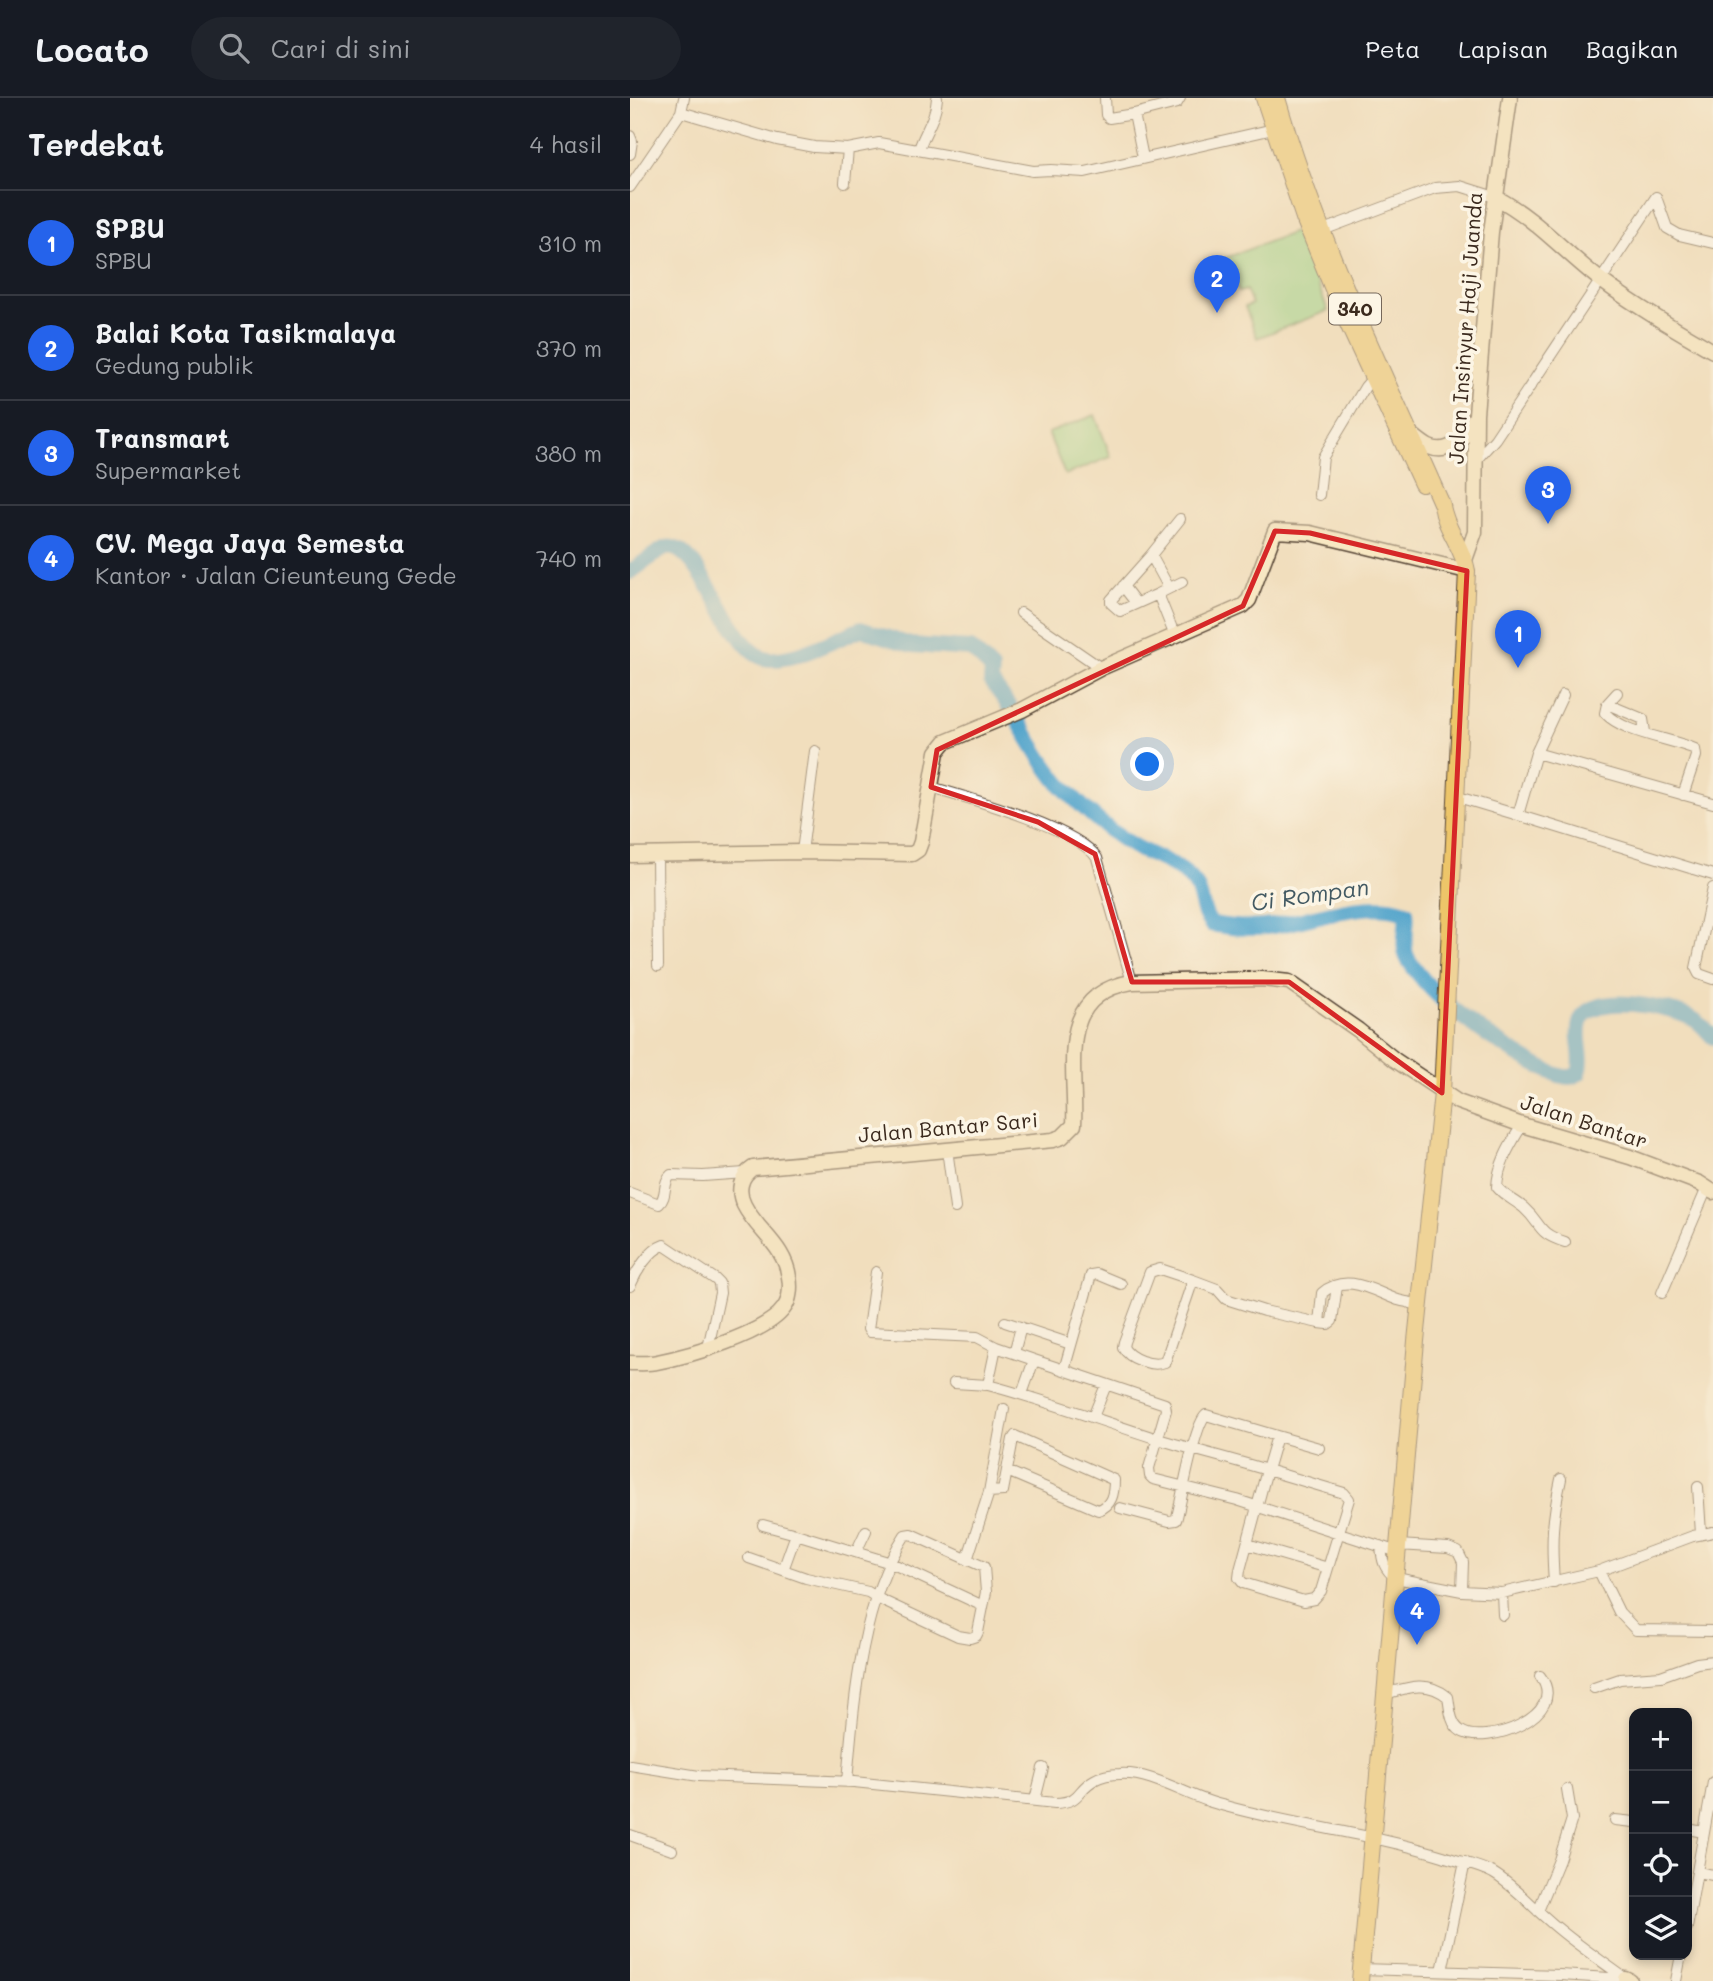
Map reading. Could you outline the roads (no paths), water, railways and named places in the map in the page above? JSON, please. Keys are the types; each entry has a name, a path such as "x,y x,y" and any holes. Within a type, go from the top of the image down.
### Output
{"main road":[{"path":"1264,98 1280,128"},
{"name":"340","path":"1277,98 1280,128 1304,218 1410,433 1442,505 1444,516"},
{"name":"340","path":"1280,128 1323,230 1372,379 1433,509 1444,516"},
{"path":"1361,1975 1420,1305 1442,1093 1458,797 1466,565 1444,516"}],"street":[{"path":"630,187 681,113 684,98"},
{"path":"919,149 935,116 937,98"},
{"path":"1105,98 1107,117 1134,114 1177,103 1180,98"},
{"name":"Jalan Insinyur Haji Juanda","path":"1466,565 1475,532 1476,414 1495,197 1510,98"},
{"path":"681,113 786,142 830,149 848,149 879,143 1033,171 1085,172 1280,128"},
{"path":"1134,114 1143,159"},
{"path":"630,136 631,153 645,163"},
{"path":"845,184 848,149"},
{"path":"1323,230 1435,188 1460,186 1495,197 1522,214 1601,280 1713,351"},
{"path":"1476,459 1495,439 1656,197 1667,228 1679,235 1713,243"},
{"path":"1319,495 1323,457 1372,379"},
{"path":"1410,433 1430,447 1444,449 1457,443 1469,431 1476,414"},
{"path":"1180,519 1111,603 1120,611 1182,582"},
{"path":"630,855 802,852 912,854 918,850 921,842 937,752 945,742 1022,710 1101,668 1246,603 1273,533 1277,531 1310,533 1466,565"},
{"path":"1151,555 1169,588"},
{"path":"1123,586 1136,603"},
{"path":"1158,594 1175,636"},
{"path":"1021,613 1101,668"},
{"path":"1617,693 1606,704 1643,719 1644,732 1695,749 1696,756 1683,795"},
{"path":"1518,815 1536,753 1563,695"},
{"path":"802,852 815,751"},
{"path":"1536,753 1713,803"},
{"path":"931,787 1038,822 1093,852 1097,858 1132,982"},
{"path":"1458,797 1713,875"},
{"path":"657,854 658,966"},
{"path":"1713,888 1696,968 1699,974 1713,979"},
{"name":"Jalan Bantar Sari","path":"745,1173 753,1168 1053,1140 1070,1131 1074,1125 1072,1044 1078,1021 1091,1002 1103,991 1132,982 1262,979 1290,982 1442,1093"},
{"name":"Jalan Bantar","path":"1442,1093 1458,1102 1522,1125 1630,1157 1710,1190"},
{"path":"1522,1125 1499,1171 1497,1187 1524,1209 1547,1237 1565,1242"},
{"path":"947,1149 955,1208"},
{"path":"630,1193 659,1203 663,1199 667,1178 671,1175 745,1173 740,1187 744,1206 766,1232 786,1265 790,1279 789,1297 779,1314 754,1331 655,1363 630,1363"},
{"path":"1662,1293 1710,1190"},
{"path":"630,1286 639,1268 661,1245 667,1246 715,1279 719,1283 720,1293 708,1348"},
{"path":"1193,1280 1165,1362 1155,1364 1128,1355 1123,1348 1124,1342 1150,1272 1160,1269 1193,1280 1217,1289 1226,1299 1264,1311 1328,1324 1332,1321 1338,1286"},
{"path":"876,1272 869,1331 974,1336 996,1347 1165,1404 1166,1410 1149,1468 1150,1476 1381,1546 1398,1549 1448,1548 1458,1552 1463,1562 1462,1591"},
{"path":"1064,1370 1091,1275 1097,1274 1121,1284"},
{"path":"1319,1323 1322,1293 1338,1286 1361,1284 1399,1300 1420,1305"},
{"path":"1005,1322 1071,1344"},
{"path":"1014,1353 1021,1327"},
{"path":"988,1385 996,1347"},
{"path":"1023,1394 1034,1360"},
{"path":"954,1383 988,1385 1023,1394 1158,1439 1267,1470 1348,1496 1339,1533 1318,1595 1309,1601 1243,1583 1239,1575 1267,1470 1277,1436"},
{"path":"1093,1417 1106,1385"},
{"path":"967,1560 989,1492 1004,1409"},
{"path":"1120,1508 1173,1521 1177,1517 1200,1422 1206,1415 1319,1448"},
{"path":"989,1492 1002,1492 1013,1438 1019,1437 1114,1480 1111,1501 1098,1510 1007,1471"},
{"path":"1554,1583 1552,1520 1561,1479"},
{"path":"1698,1487 1701,1534"},
{"path":"763,1525 891,1563 983,1606"},
{"path":"856,1552 866,1531"},
{"path":"1381,1546 1383,1564 1396,1578 1462,1591 1502,1592 1554,1583 1599,1571 1713,1532"},
{"path":"783,1570 796,1534"},
{"path":"749,1558 806,1578 858,1589 877,1598 958,1636 970,1638 978,1632 986,1583 983,1577 984,1567 911,1534 905,1535 877,1598 855,1692 847,1782"},
{"path":"1247,1544 1328,1568"},
{"path":"1599,1571 1617,1607 1636,1630 1713,1631"},
{"path":"1502,1592 1503,1615"},
{"path":"1594,1688 1620,1679 1661,1676 1697,1663 1713,1661"},
{"path":"1385,1694 1410,1686 1425,1685 1438,1689 1448,1697 1453,1722 1460,1731 1472,1735 1491,1734 1528,1722 1540,1713 1547,1695 1547,1685 1540,1676"},
{"path":"630,1765 699,1776 847,1782 1068,1803 1093,1780 1122,1774 1141,1776 1211,1802 1340,1833 1374,1838 1465,1862 1493,1873 1628,1980"},
{"path":"1035,1800 1043,1768"},
{"path":"1692,1900 1713,1782"},
{"path":"1538,1911 1572,1819 1567,1790"},
{"path":"1615,1820 1629,1821"},
{"path":"1692,1830 1704,1832"},
{"path":"630,1835 672,1850"},
{"path":"1442,1972 1465,1862"},
{"path":"1697,1872 1713,1875"},
{"path":"1675,1981 1680,1960"},
{"path":"1361,1975 1442,1972 1455,1977 1628,1980"}],"waterway":[{"name":"Ci Rompan","path":"630,572 666,548 679,550 692,562 742,639 755,653 769,659 791,657 861,629 911,645 971,649 992,669 991,682 1060,784 1113,833 1176,867 1189,877 1197,888 1211,924 1265,927 1373,907 1406,912 1406,954 1425,982 1468,1021 1513,1052 1546,1070 1569,1077 1579,1073 1579,1026 1589,1011 1601,1006 1634,1004 1668,1010 1696,1020 1713,1037"}],"place":[{"name":"Balai Kota Tasikmalaya","path":"1217,313"},
{"name":"Transmart","path":"1548,524"},
{"name":"SPBU","path":"1518,668"},
{"name":"CV. Mega Jaya Semesta","path":"1417,1645"}]}
